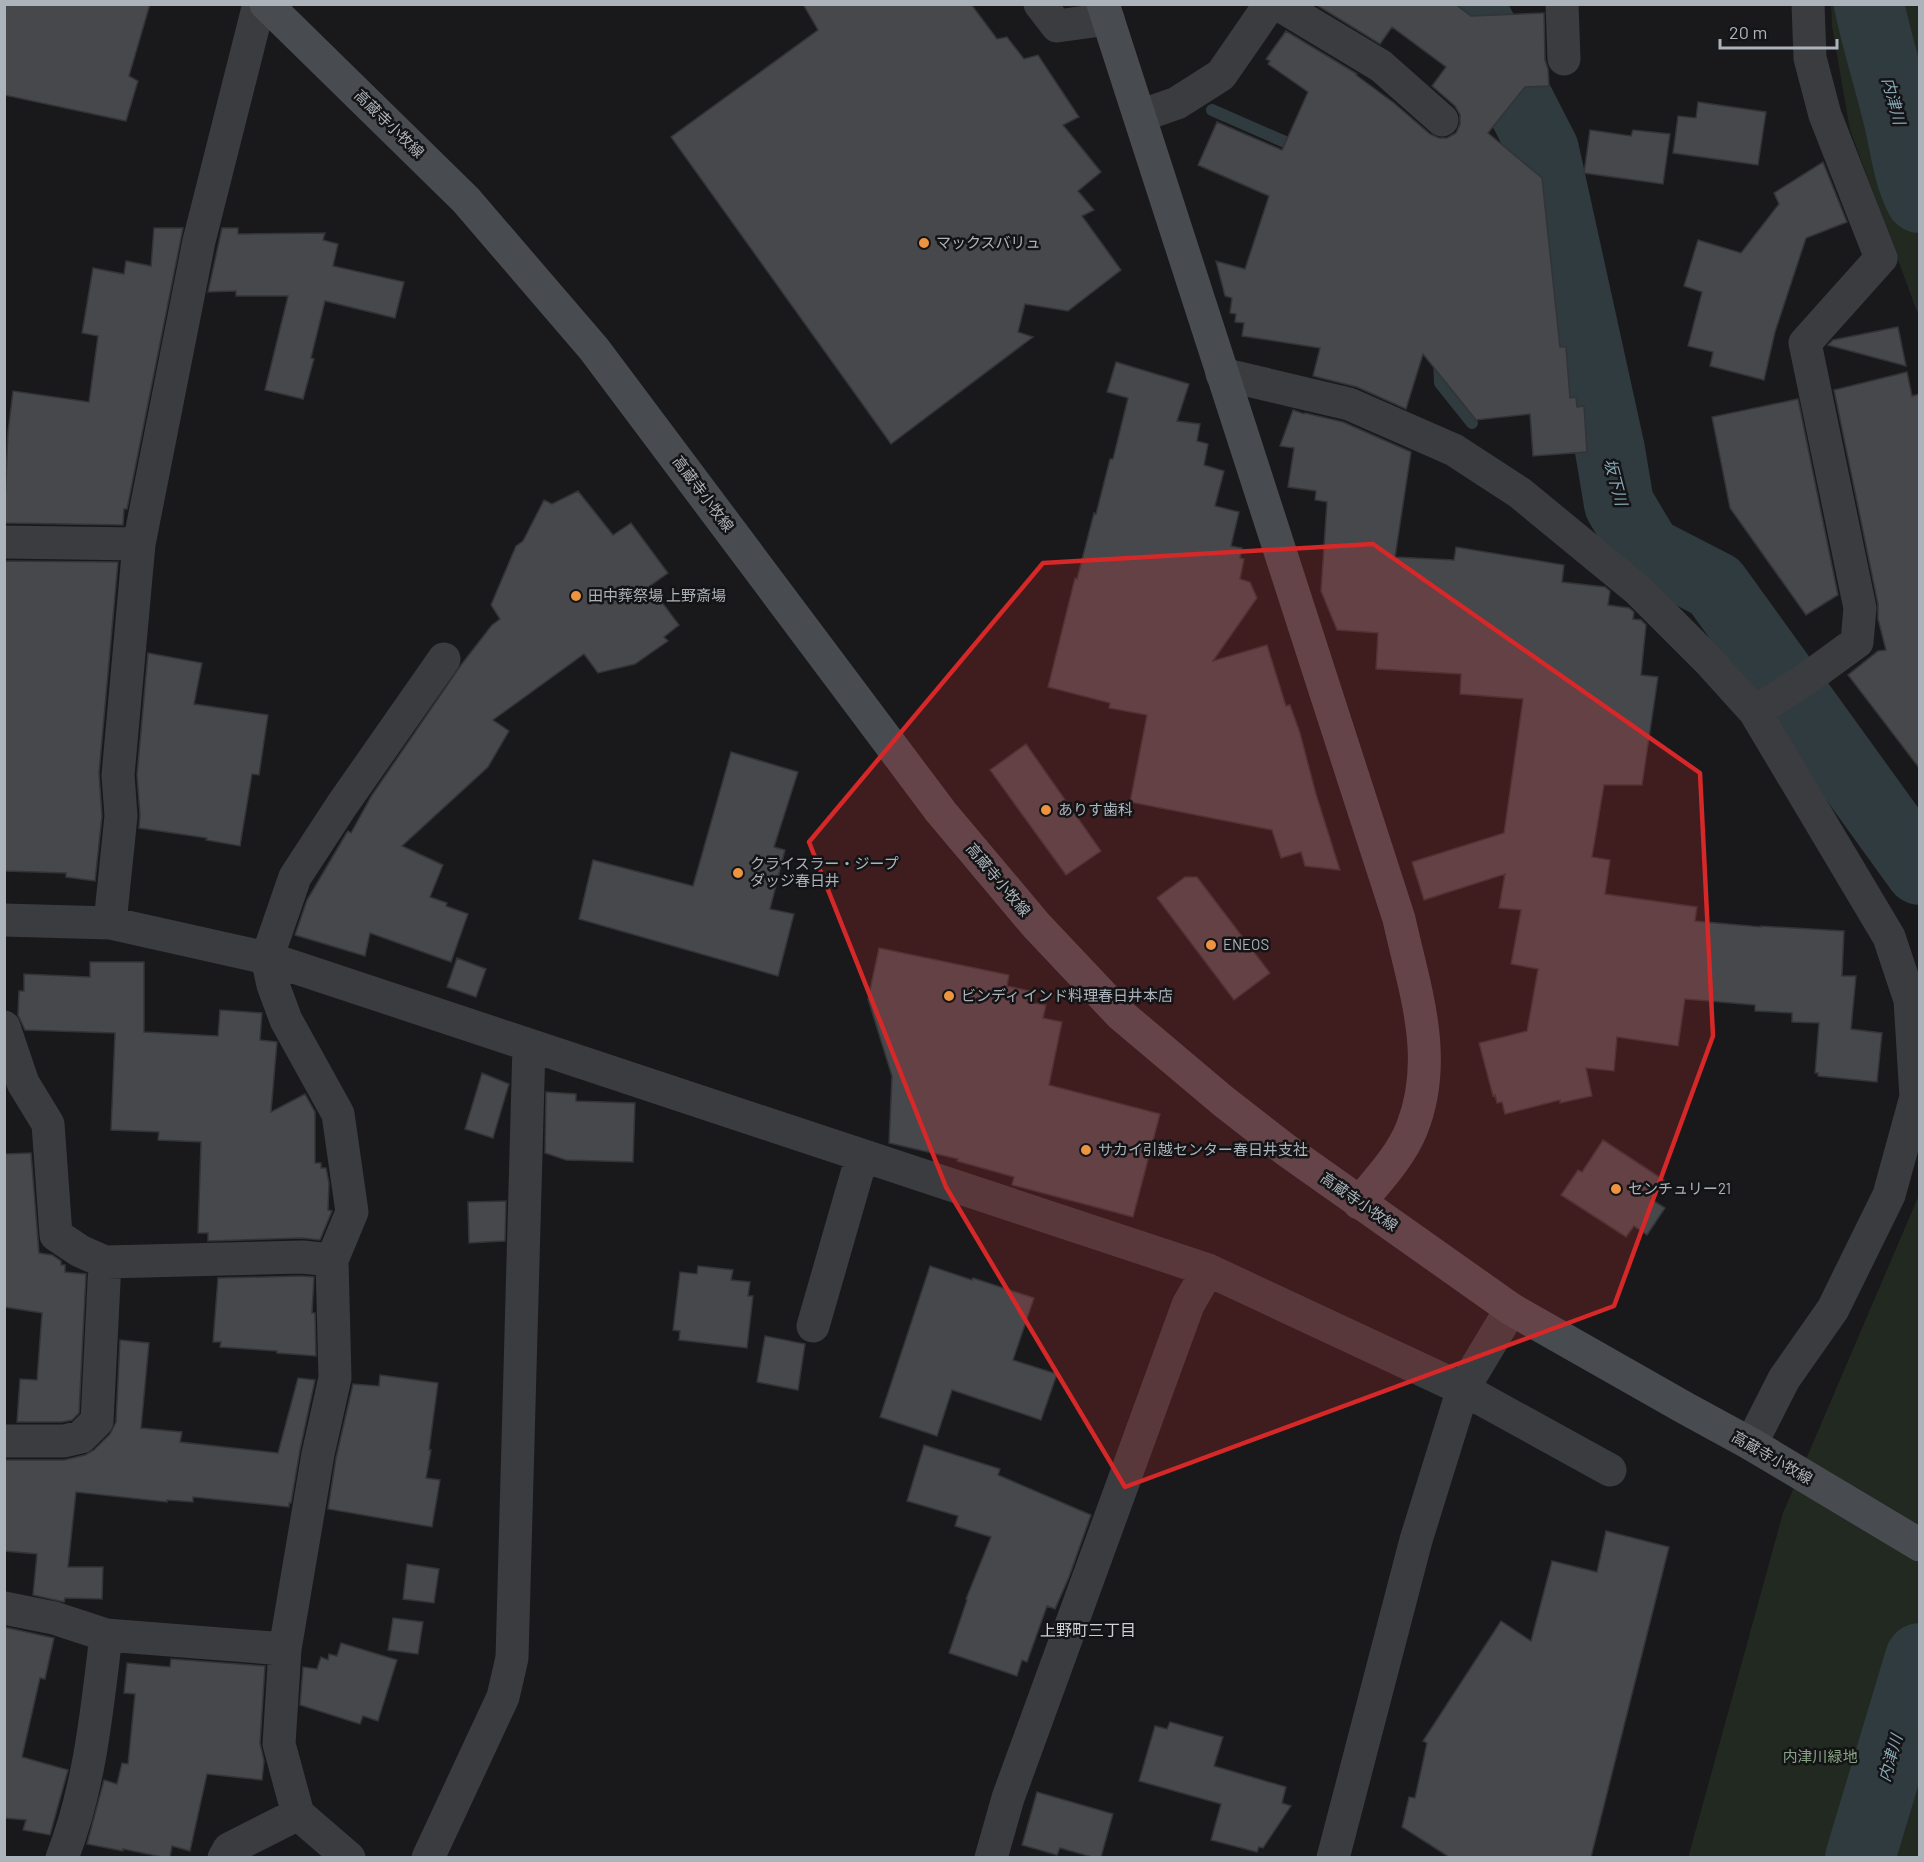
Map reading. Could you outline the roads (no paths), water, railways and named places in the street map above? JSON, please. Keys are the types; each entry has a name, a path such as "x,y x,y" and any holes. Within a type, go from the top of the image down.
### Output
{"main road":[{"name":"高蔵寺小牧線","path":"266,4 466,200 594,349 941,812 1036,925 1121,1015 1222,1101 1286,1150 1511,1309 1761,1450 1920,1545"},
{"path":"1105,12 1399,919 1423,1026 1426,1053 1424,1081 1412,1128 1389,1167 1359,1203"}],"street":[{"path":"110,922 121,816 118,775 139,544 199,241 259,4"},
{"path":"1040,4 1057,26 1105,12"},
{"path":"1140,116 1177,103 1221,75 1270,4"},
{"path":"1278,4 1381,66 1442,120"},
{"path":"1562,4 1563,59"},
{"path":"1761,708 1857,642 1860,608 1805,343 1881,258 1825,115 1810,58 1808,4"},
{"path":"1222,374 1349,404 1454,450 1521,492 1638,590 1708,660 1761,708 1889,938 1910,1000 1916,1097 1888,1195 1833,1309 1784,1379 1761,1450"},
{"path":"4,542 139,544"},
{"path":"349,1857 298,1814 279,1744 285,1649 318,1454 335,1378 332,1260 352,1212 338,1114 286,1020 273,985 267,958 295,877 342,805 444,659"},
{"path":"4,920 110,922 267,958 1208,1270 1463,1389 1610,1470"},
{"path":"4,1027 14,1084 48,1124 56,1235 80,1251 105,1262 302,1257 332,1260"},
{"path":"428,1857 503,1696 512,1658 530,1045"},
{"path":"813,1326 862,1156"},
{"path":"4,1441 64,1441 81,1437 97,1421 105,1262"},
{"path":"991,1857 1008,1798 1188,1305 1208,1270"},
{"path":"1333,1857 1416,1540 1463,1389 1511,1309"},
{"path":"4,1608 54,1618 106,1635 285,1649"},
{"path":"62,1857 86,1781 96,1726 106,1635"},
{"path":"224,1857 229,1849 298,1814"}],"waterway":[{"name":"坂下川","path":"1469,4 1544,150 1610,450 1619,504 1647,551 1715,586 1920,870"},
{"name":"内津川","path":"1869,4 1909,169 1920,198"},
{"path":"1212,110 1299,148"},
{"path":"1439,360 1440,383 1472,423"},
{"path":"1596,501 1619,504"},
{"name":"内津川","path":"1860,1858 1920,1658"}],"place":[{"name":"マックスバリュ","path":"924,243"},
{"name":"田中葬祭場 上野斎場","path":"576,596"},
{"name":"ありす歯科","path":"1046,810"},
{"name":"クライスラー・ジープ ダッジ春日井","path":"738,873"},
{"name":"ENEOS","path":"1211,945"},
{"name":"ビンディ インド料理春日井本店","path":"949,996"},
{"name":"サカイ引越センター春日井支社","path":"1086,1150"},
{"name":"センチュリー21","path":"1616,1189"}],"district":[{"name":"上野町三丁目","path":"1088,1630"}],"park label":[{"name":"内津川緑地","path":"1820,1757"}]}
